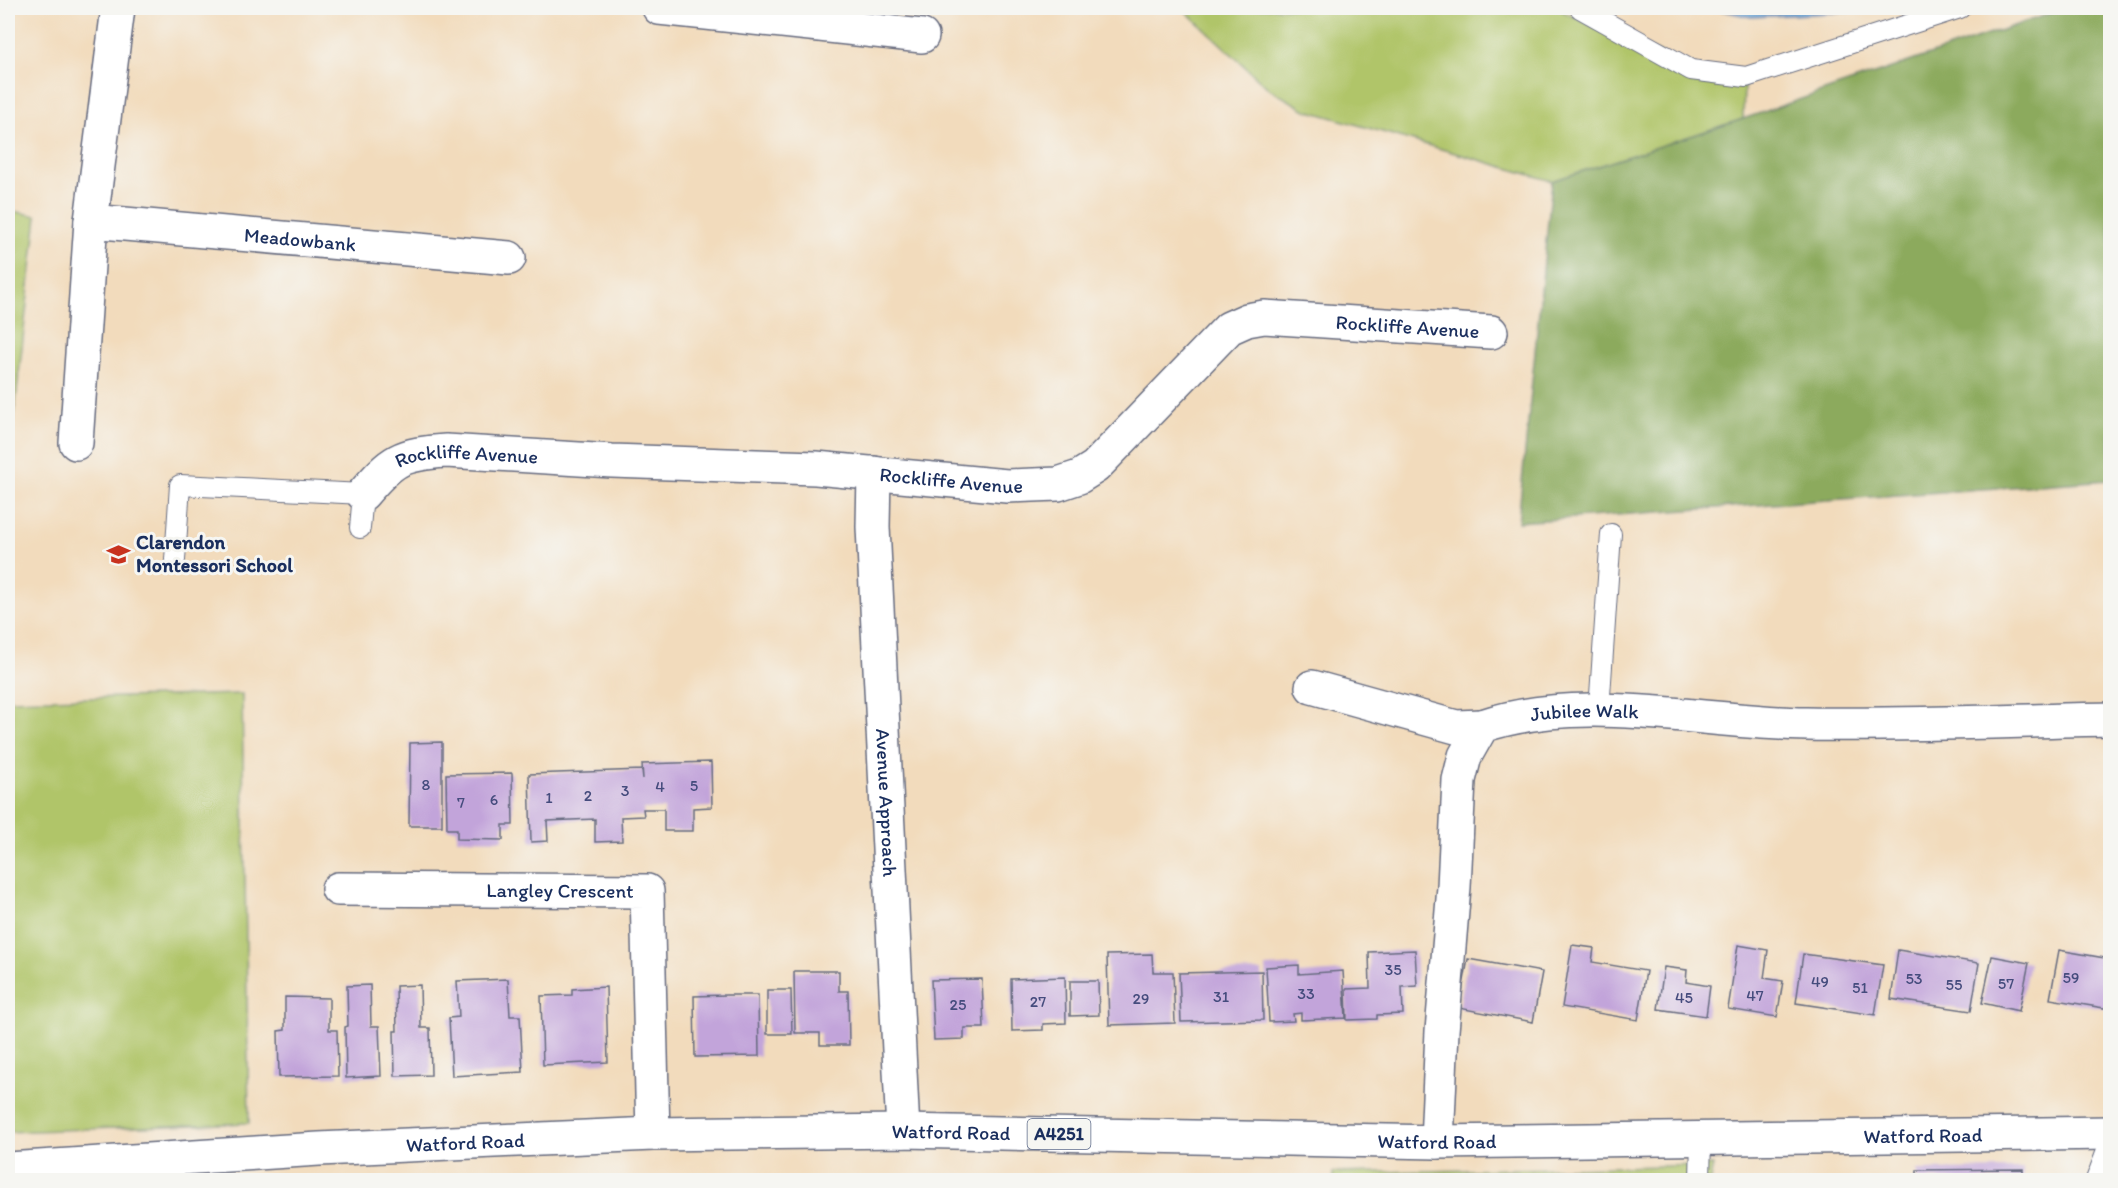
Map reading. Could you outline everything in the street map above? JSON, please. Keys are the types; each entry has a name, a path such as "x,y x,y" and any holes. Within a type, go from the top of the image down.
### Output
{"street":[{"path":"76,443 91,221 118,8"},
{"path":"659,8 922,36"},
{"name":"Meadowbank","path":"91,221 509,258"},
{"name":"Rockliffe Avenue","path":"363,494 385,468 405,457 446,451 612,461 816,468 1007,486 1058,484 1079,477 1095,466 1229,328 1247,320 1264,316 1491,332"},
{"name":"Avenue Approach","path":"874,473 873,527 903,1131"},
{"name":"Jubilee Walk","path":"1312,687 1456,727 1482,726 1518,715 1599,710 1805,724 2110,719"},
{"path":"1437,1142 1459,780 1465,756 1482,726"},
{"name":"Langley Crescent","path":"338,889 647,891 653,1134"},
{"name":"Watford Road","path":"8,1169 319,1149 653,1134 903,1131 1437,1142 1590,1142 1701,1138 2110,1133"}],"lane":[{"path":"1580,8 1691,69 1746,77 1960,8"},
{"path":"175,560 180,485 363,494 360,528"},
{"path":"1599,710 1611,534"},
{"path":"1700,1180 1701,1138"},
{"path":"2096,1180 2110,1143"}],"green space":[{"path":"1182,8 1556,8 1597,28 1744,86 1743,119 1552,181 1306,110 1269,89"},
{"path":"2066,8 2110,8 2110,480 1518,522 1552,181 1743,119"},
{"path":"8,210 37,216 8,470"},
{"path":"242,694 249,1123 8,1132 8,700"},
{"path":"1713,1165 1710,1180 1333,1180 1333,1173"}],"water":[{"path":"1710,8 1859,8 1849,12 1751,17"}],"building":[{"path":"442,742 442,826 409,826 410,743"},
{"path":"711,762 712,807 693,808 693,831 664,831 664,809 643,809 644,816 621,817 622,841 595,842 595,819 547,821 548,841 531,842 529,774 642,770 643,779 642,764"},
{"path":"512,773 513,825 503,825 503,840 457,839 457,829 447,829 446,774"},
{"path":"1572,945 1594,948 1592,962 1646,971 1638,1020 1562,1007"},
{"path":"1738,945 1768,950 1764,978 1783,981 1777,1017 1728,1009"},
{"path":"1415,950 1417,986 1402,987 1403,1014 1377,1015 1377,1019 1347,1020 1346,989 1370,988 1369,952"},
{"path":"1898,950 1979,963 1971,1011 1891,999"},
{"path":"2059,950 2110,959 2110,1009 2050,999"},
{"path":"1152,954 1153,972 1173,972 1175,1023 1109,1025 1107,955"},
{"path":"1803,954 1883,965 1875,1015 1796,1003"},
{"path":"1992,956 2029,963 2019,1011 1982,1003"},
{"path":"1468,959 1542,972 1533,1022 1459,1008"},
{"path":"1299,965 1299,974 1343,971 1346,1018 1301,1020 1301,1013 1293,1014 1294,1021 1269,1022 1266,967"},
{"path":"1664,967 1687,970 1686,982 1710,986 1706,1016 1658,1009"},
{"path":"794,971 839,971 839,991 848,991 849,1045 820,1045 820,1033 795,1033"},
{"path":"1262,971 1263,1020 1181,1022 1179,973"},
{"path":"1065,977 1066,1023 1043,1024 1043,1030 1012,1031 1011,979"},
{"path":"508,979 510,1016 520,1016 523,1072 452,1076 449,1018 459,1017 457,981"},
{"path":"982,979 984,1028 964,1028 964,1039 934,1040 931,980"},
{"path":"1070,981 1098,981 1099,1015 1070,1016"},
{"path":"370,985 371,1026 379,1026 381,1076 346,1078 347,986"},
{"path":"420,985 421,1028 430,1028 431,1075 395,1076 396,986"},
{"path":"606,987 608,1062 543,1065 541,996 572,995 572,989"},
{"path":"767,990 791,990 792,1034 767,1034"},
{"path":"758,995 759,1056 695,1057 694,996"},
{"path":"285,997 329,998 329,1030 337,1030 338,1076 279,1077 278,1031 285,1030"},
{"path":"2023,1169 2023,1180 1917,1180 1917,1170"}],"place":[{"name":"Clarendon Montessori School","path":"118,554"}]}
